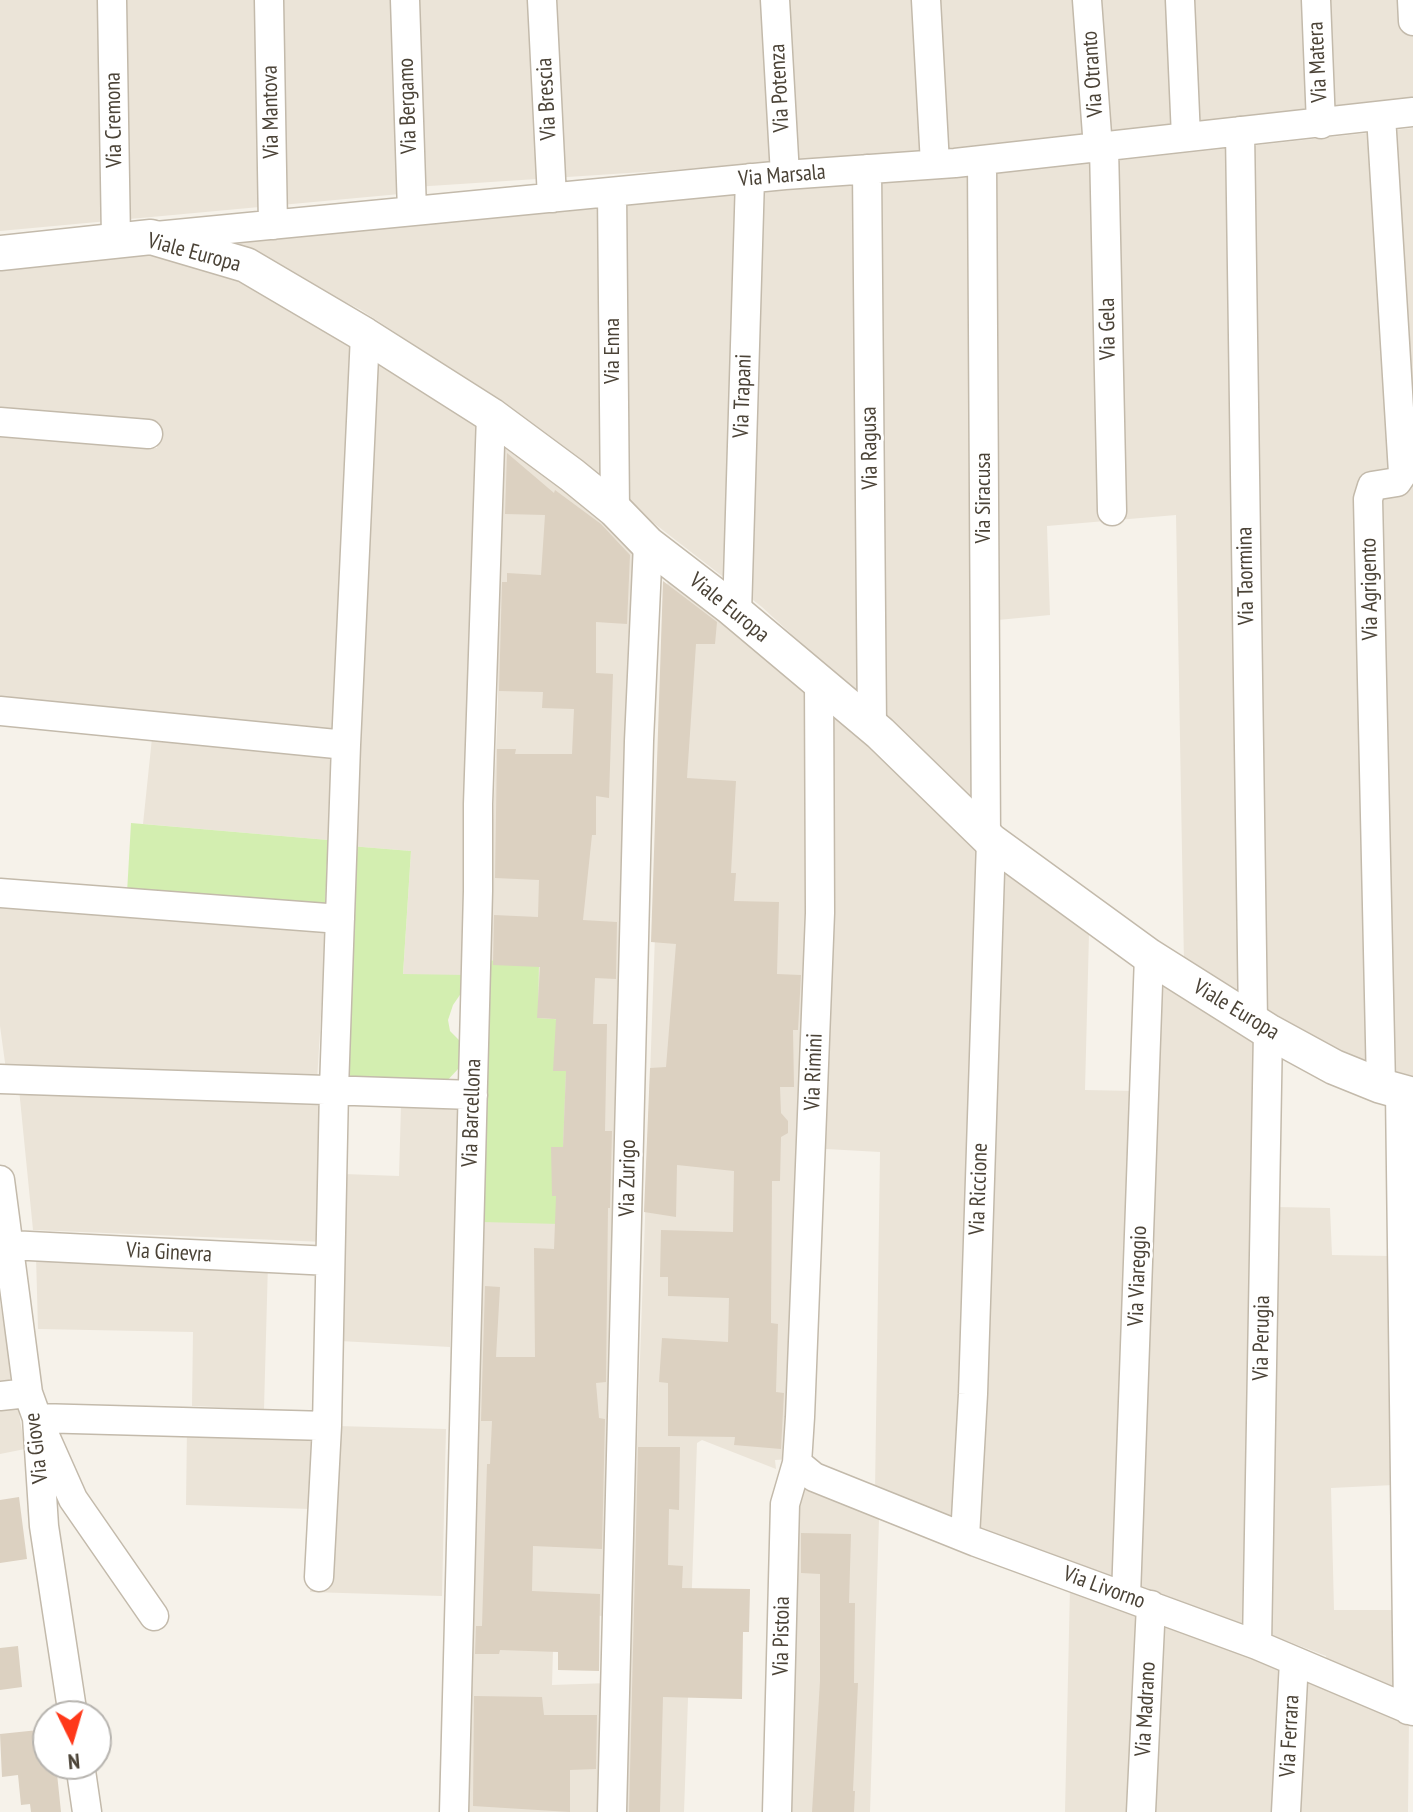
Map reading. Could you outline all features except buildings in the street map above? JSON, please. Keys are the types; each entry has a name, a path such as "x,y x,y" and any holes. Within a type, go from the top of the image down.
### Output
{"street":[{"name":"Via Cremona","path":"112,0 116,239"},
{"name":"Via Mantova","path":"269,0 273,225"},
{"name":"Via Bergamo","path":"405,0 412,211"},
{"name":"Via Brescia","path":"542,0 552,198"},
{"name":"Via Potenza","path":"775,0 785,175"},
{"path":"926,0 935,164"},
{"name":"Via Otranto","path":"1087,0 1101,148"},
{"path":"1180,0 1186,137"},
{"name":"Via Matera","path":"1316,0 1321,124"},
{"path":"1412,0 1413,21"},
{"name":"Via Marsala","path":"151,237 750,178 982,160 1413,112"},
{"name":"Via Agrigento","path":"1381,116 1403,473 1397,482 1372,486 1368,499 1398,1091"},
{"name":"Via Taormina","path":"1240,131 1260,1026"},
{"name":"Via Gela","path":"1101,148 1112,511"},
{"name":"Via Siracusa","path":"982,160 989,839"},
{"name":"Via Ragusa","path":"867,169 872,726"},
{"name":"Via Trapani","path":"737,613 750,178"},
{"name":"Via Enna","path":"612,192 615,510"},
{"name":"Viale Europa","path":"0,253 151,237 246,265 365,335 491,415 615,510 648,544 737,613 872,726 989,839 1149,956 1260,1026 1334,1067 1398,1091"},
{"path":"319,1577 327,1426 334,1089 346,745 365,335"},
{"name":"Via Barcellona","path":"454,1812 478,804 491,415"},
{"path":"0,422 148,434"},
{"name":"Via Zurigo","path":"612,1812 639,741 648,544"},
{"name":"Via Rimini","path":"797,1463 820,913 819,680"},
{"path":"0,711 346,745"},
{"name":"Via Riccione","path":"965,1537 974,1379 989,839"},
{"path":"0,893 340,919"},
{"name":"Via Viareggio","path":"1138,1601 1149,956"},
{"name":"Via Perugia","path":"1257,1645 1260,1026"},
{"path":"0,1079 473,1095"},
{"path":"1398,1091 1411,1711"},
{"name":"Via Giove","path":"0,1180 32,1406 44,1526 71,1700"},
{"name":"Via Ginevra","path":"9,1245 330,1261"},
{"path":"0,1396 32,1406 327,1426"},
{"path":"32,1406 73,1499 154,1616"},
{"name":"Via Livorno","path":"797,1463 814,1477 965,1537 1257,1645 1411,1711"},
{"name":"Via Pistoia","path":"777,1812 785,1504 797,1463"},
{"name":"Via Madrano","path":"1138,1601 1141,1812"},
{"name":"Via Ferrara","path":"1286,1812 1294,1661"},
{"path":"82,1780 87,1812"}],"shaded area":[{"path":"0,0 1413,0 1413,100 950,152 399,188 400,194 0,231"},
{"path":"1413,128 1413,1080 1368,1065 1275,1023 1184,964 1176,515 1047,526 1050,615 998,620 992,820 762,607 477,386 361,310 239,249 242,233 1112,161"},
{"path":"167,253 242,278 358,334 340,732 0,700 0,435 157,448 159,430 0,417 0,271 33,263"},
{"path":"387,357 484,424 467,975 403,975 411,851 350,846 376,368"},
{"path":"498,440 645,549 608,1616 554,1615 552,1685 608,1683 604,1812 468,1812 482,1222 568,1020 537,1018 539,964 487,960 498,704"},
{"path":"668,567 813,695 790,1459 775,1460 776,1469 702,1440 697,1443 684,1812 624,1812"},
{"path":"830,708 1089,934 1085,1090 1136,1091 1119,1588 875,1491 880,1152 826,1149"},
{"path":"152,738 336,758 328,840 143,824"},
{"path":"0,903 326,933 317,1081 6,1070 0,1026"},
{"path":"1155,979 1255,1035 1246,1626 1146,1592 1141,1587"},
{"path":"19,1089 326,1098 325,1242 33,1230"},
{"path":"401,1106 459,1110 450,1347 340,1341 344,1174 399,1176"},
{"path":"1276,1207 1330,1208 1332,1255 1390,1256 1394,1485 1331,1488 1334,1610 1395,1610 1397,1693 1328,1664 1326,1656 1272,1635"},
{"path":"36,1256 268,1263 264,1409 192,1406 193,1332 38,1329"},
{"path":"0,1302 25,1449 0,1454"},
{"path":"187,1427 446,1429 442,1596 310,1592 310,1509 186,1505"},
{"path":"805,1488 879,1519 870,1812 790,1812 799,1490"},
{"path":"1070,1587 1136,1610 1130,1812 1065,1812"},
{"path":"1156,1622 1278,1665 1281,1671 1273,1812 1150,1812"},
{"path":"1308,1680 1409,1721 1408,1812 1297,1812 1300,1685"}],"green space":[{"path":"131,823 328,840 325,907 127,893"},
{"path":"350,846 411,851 403,974 467,975 464,989 453,1005 448,1020 450,1031 459,1040 459,1068 444,1084 346,1081"},
{"path":"487,960 539,964 538,1018 568,1020 560,1224 482,1222"}]}
